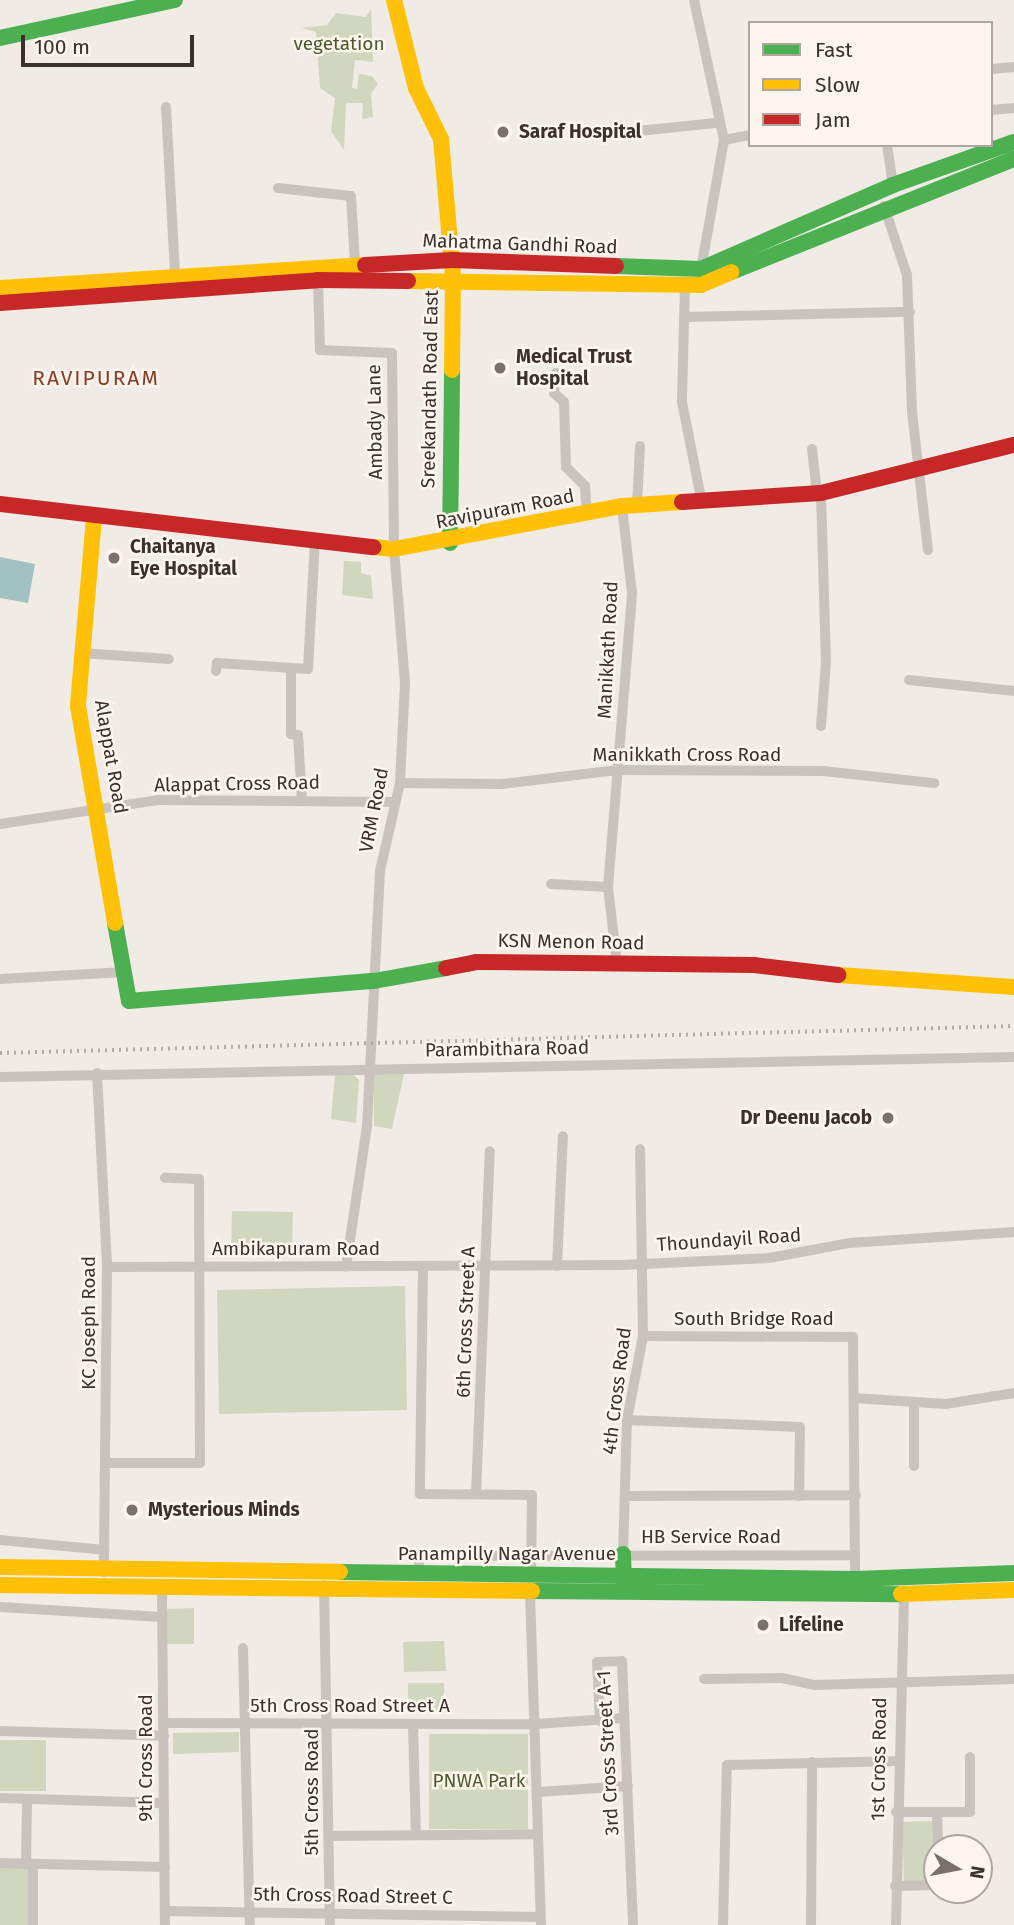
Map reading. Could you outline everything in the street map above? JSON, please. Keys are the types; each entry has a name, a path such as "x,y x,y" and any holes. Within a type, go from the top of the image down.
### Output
{"street":[{"path":"0,38 175,0"},
{"name":"Sreekandath Road East","path":"394,0 416,88 441,139 453,277 450,543"},
{"path":"694,0 716,123 724,140 701,269"},
{"path":"993,69 1014,67"},
{"path":"166,107 175,273"},
{"path":"993,110 1014,108"},
{"path":"638,131 716,123"},
{"path":"724,140 748,135"},
{"name":"Mahatma Gandhi Road","path":"0,288 175,273 452,260 701,269 892,186 1014,142"},
{"path":"887,147 892,186"},
{"name":"Mahatma Gandhi Road","path":"0,303 318,280 453,277 701,285 884,206 1014,159"},
{"path":"278,188 351,196 355,264"},
{"path":"884,206 907,275 916,471 928,550"},
{"name":"Ambady Lane","path":"318,280 320,350 392,353 394,549"},
{"path":"685,285 682,402 701,498"},
{"path":"684,317 910,312"},
{"path":"556,373 554,393 564,402 566,467 585,486 587,514"},
{"name":"Ravipuram Road","path":"0,504 94,518 394,549 450,543 629,505 701,498 819,493 1014,445"},
{"name":"Manikkath Road","path":"617,964 608,887 632,593 629,505 640,446"},
{"path":"812,449 819,493 826,663 821,726"},
{"name":"Alappat Road","path":"94,518 81,653 79,705 99,810 129,1001"},
{"path":"216,667 308,669 315,540"},
{"name":"VRM Road","path":"346,1266 369,1070 374,981 392,803 400,783 405,683 394,549"},
{"path":"81,653 169,659"},
{"path":"291,668 291,734 298,735 302,800"},
{"path":"909,680 1014,691"},
{"name":"Manikkath Cross Road","path":"400,783 500,784 618,770 823,771 934,783"},
{"name":"Alappat Cross Road","path":"0,824 159,800 392,803"},
{"path":"551,884 608,887"},
{"name":"KSN Menon Road","path":"129,1001 374,981 477,962 754,965 933,986 1014,987"},
{"path":"0,979 125,972"},
{"name":"Parambithara Road","path":"0,1077 1014,1057"},
{"name":"KC Joseph Road","path":"97,1073 107,1267 104,1572"},
{"path":"557,1266 563,1136"},
{"name":"4th Cross Road","path":"623,1554 627,1420 643,1336 640,1149"},
{"name":"6th Cross Street A","path":"476,1494 490,1151"},
{"path":"106,1463 200,1463 199,1178 165,1178"},
{"name":"Thoundayil Road","path":"486,1265 641,1264 769,1258 849,1243 1014,1231"},
{"name":"Ambikapuram Road","path":"107,1267 486,1265"},
{"path":"423,1266 420,1494 532,1495 530,1593 540,1921"},
{"name":"South Bridge Road","path":"643,1336 853,1337 854,1398"},
{"path":"854,1587 854,1398 914,1403 1014,1393"},
{"path":"914,1403 914,1466"},
{"path":"627,1420 800,1427 799,1496"},
{"path":"625,1496 856,1495"},
{"path":"0,1540 104,1550"},
{"path":"623,1554 624,1592"},
{"name":"HB Service Road","path":"419,1576 419,1556 855,1555"},
{"name":"Panampilly Nagar Avenue","path":"0,1567 104,1572 323,1575 623,1574 854,1587"},
{"path":"104,1572 104,1590"},
{"path":"161,1573 162,1590"},
{"name":"Panampilly Nagar Avenue","path":"905,1586 1014,1573"},
{"name":"5th Cross Road","path":"323,1575 329,1722 330,1925"},
{"name":"Panampilly Nagar Avenue","path":"0,1585 104,1590 324,1592 530,1593 905,1586 1014,1590"},
{"name":"1st Cross Road","path":"896,1925 895,1812 900,1761 898,1683 905,1586"},
{"name":"9th Cross Road","path":"162,1590 165,1925"},
{"path":"0,1607 162,1617"},
{"path":"243,1648 250,1925"},
{"name":"3rd Cross Street A-1","path":"600,1721 597,1662 622,1661 633,1925"},
{"path":"704,1679 898,1683 1014,1679"},
{"name":"5th Cross Road Street A","path":"164,1723 536,1724 624,1718"},
{"path":"413,1724 415,1835"},
{"path":"0,1731 164,1736"},
{"path":"895,1812 970,1812 970,1757"},
{"path":"723,1925 727,1765 900,1761"},
{"path":"811,1925 812,1762"},
{"path":"538,1792 628,1786"},
{"path":"0,1798 163,1802"},
{"path":"27,1799 33,1925"},
{"path":"937,1812 937,1834"},
{"path":"329,1836 538,1834"},
{"path":"0,1863 165,1867"},
{"path":"895,1886 923,1885"},
{"name":"5th Cross Road Street C","path":"165,1911 331,1912 453,1920 540,1921"}],"green space":[{"name":"vegetation","path":"371,9 373,62 355,60 352,88 357,89 359,74 372,76 378,84 371,94 373,117 362,119 363,103 346,103 344,150 331,131 335,98 320,88 316,32 302,28 327,25 336,13 366,17"},
{"path":"344,561 361,562 361,573 371,576 373,599 342,595"},
{"path":"353,1074 359,1080 356,1123 331,1119 335,1075"},
{"path":"374,1074 404,1074 392,1129 374,1126"},
{"path":"232,1211 293,1212 292,1254 231,1254"},
{"path":"405,1286 407,1410 219,1414 217,1290"},
{"path":"194,1608 194,1644 167,1644 167,1609"},
{"path":"444,1641 446,1671 404,1672 403,1642"},
{"path":"408,1683 444,1683 445,1710 408,1711"},
{"path":"239,1732 239,1752 173,1754 173,1733"},
{"name":"PNWA Park","path":"429,1734 528,1734 528,1829 429,1829"},
{"path":"0,1740 46,1740 46,1791 0,1791"},
{"path":"934,1821 934,1834 923,1834 923,1882 904,1883 902,1822"},
{"path":"0,1868 30,1868 29,1925 0,1925"}],"water":[{"path":"0,557 35,564 28,603 0,598"}],"railway":[{"path":"0,1053 1014,1026"}],"traffic: fast":[{"path":"0,38 175,0"},
{"path":"616,266 701,269 893,185 1014,142"},
{"path":"731,272 1014,159"},
{"path":"450,543 452,370"},
{"path":"115,923 129,1001 374,981 446,968"},
{"path":"623,1554 624,1583"},
{"path":"340,1572 855,1579 1014,1573"},
{"path":"532,1591 901,1594"}],"traffic: slow":[{"path":"394,0 416,88 441,139 453,277 452,370"},
{"path":"0,288 365,265"},
{"path":"408,281 701,285 731,272"},
{"path":"374,547 394,549 622,506 682,502"},
{"path":"94,518 78,706 115,923"},
{"path":"838,975 1014,987"},
{"path":"0,1567 340,1572"},
{"path":"0,1585 532,1591"},
{"path":"901,1594 1014,1590"}],"traffic: jam":[{"path":"365,265 452,260 616,266"},
{"path":"0,303 318,280 408,281"},
{"path":"682,502 821,493 1014,445"},
{"path":"0,504 374,547"},
{"path":"446,968 476,962 754,965 838,975"}],"place":[{"name":"Saraf Hospital","path":"503,132"},
{"name":"Medical Trust Hospital","path":"500,368"},
{"name":"Chaitanya Eye Hospital","path":"114,558"},
{"name":"Dr Deenu Jacob","path":"888,1118"},
{"name":"Mysterious Minds","path":"132,1510"},
{"name":"Lifeline","path":"763,1625"}],"district":[{"name":"RAVIPURAM","path":"96,378"}]}
